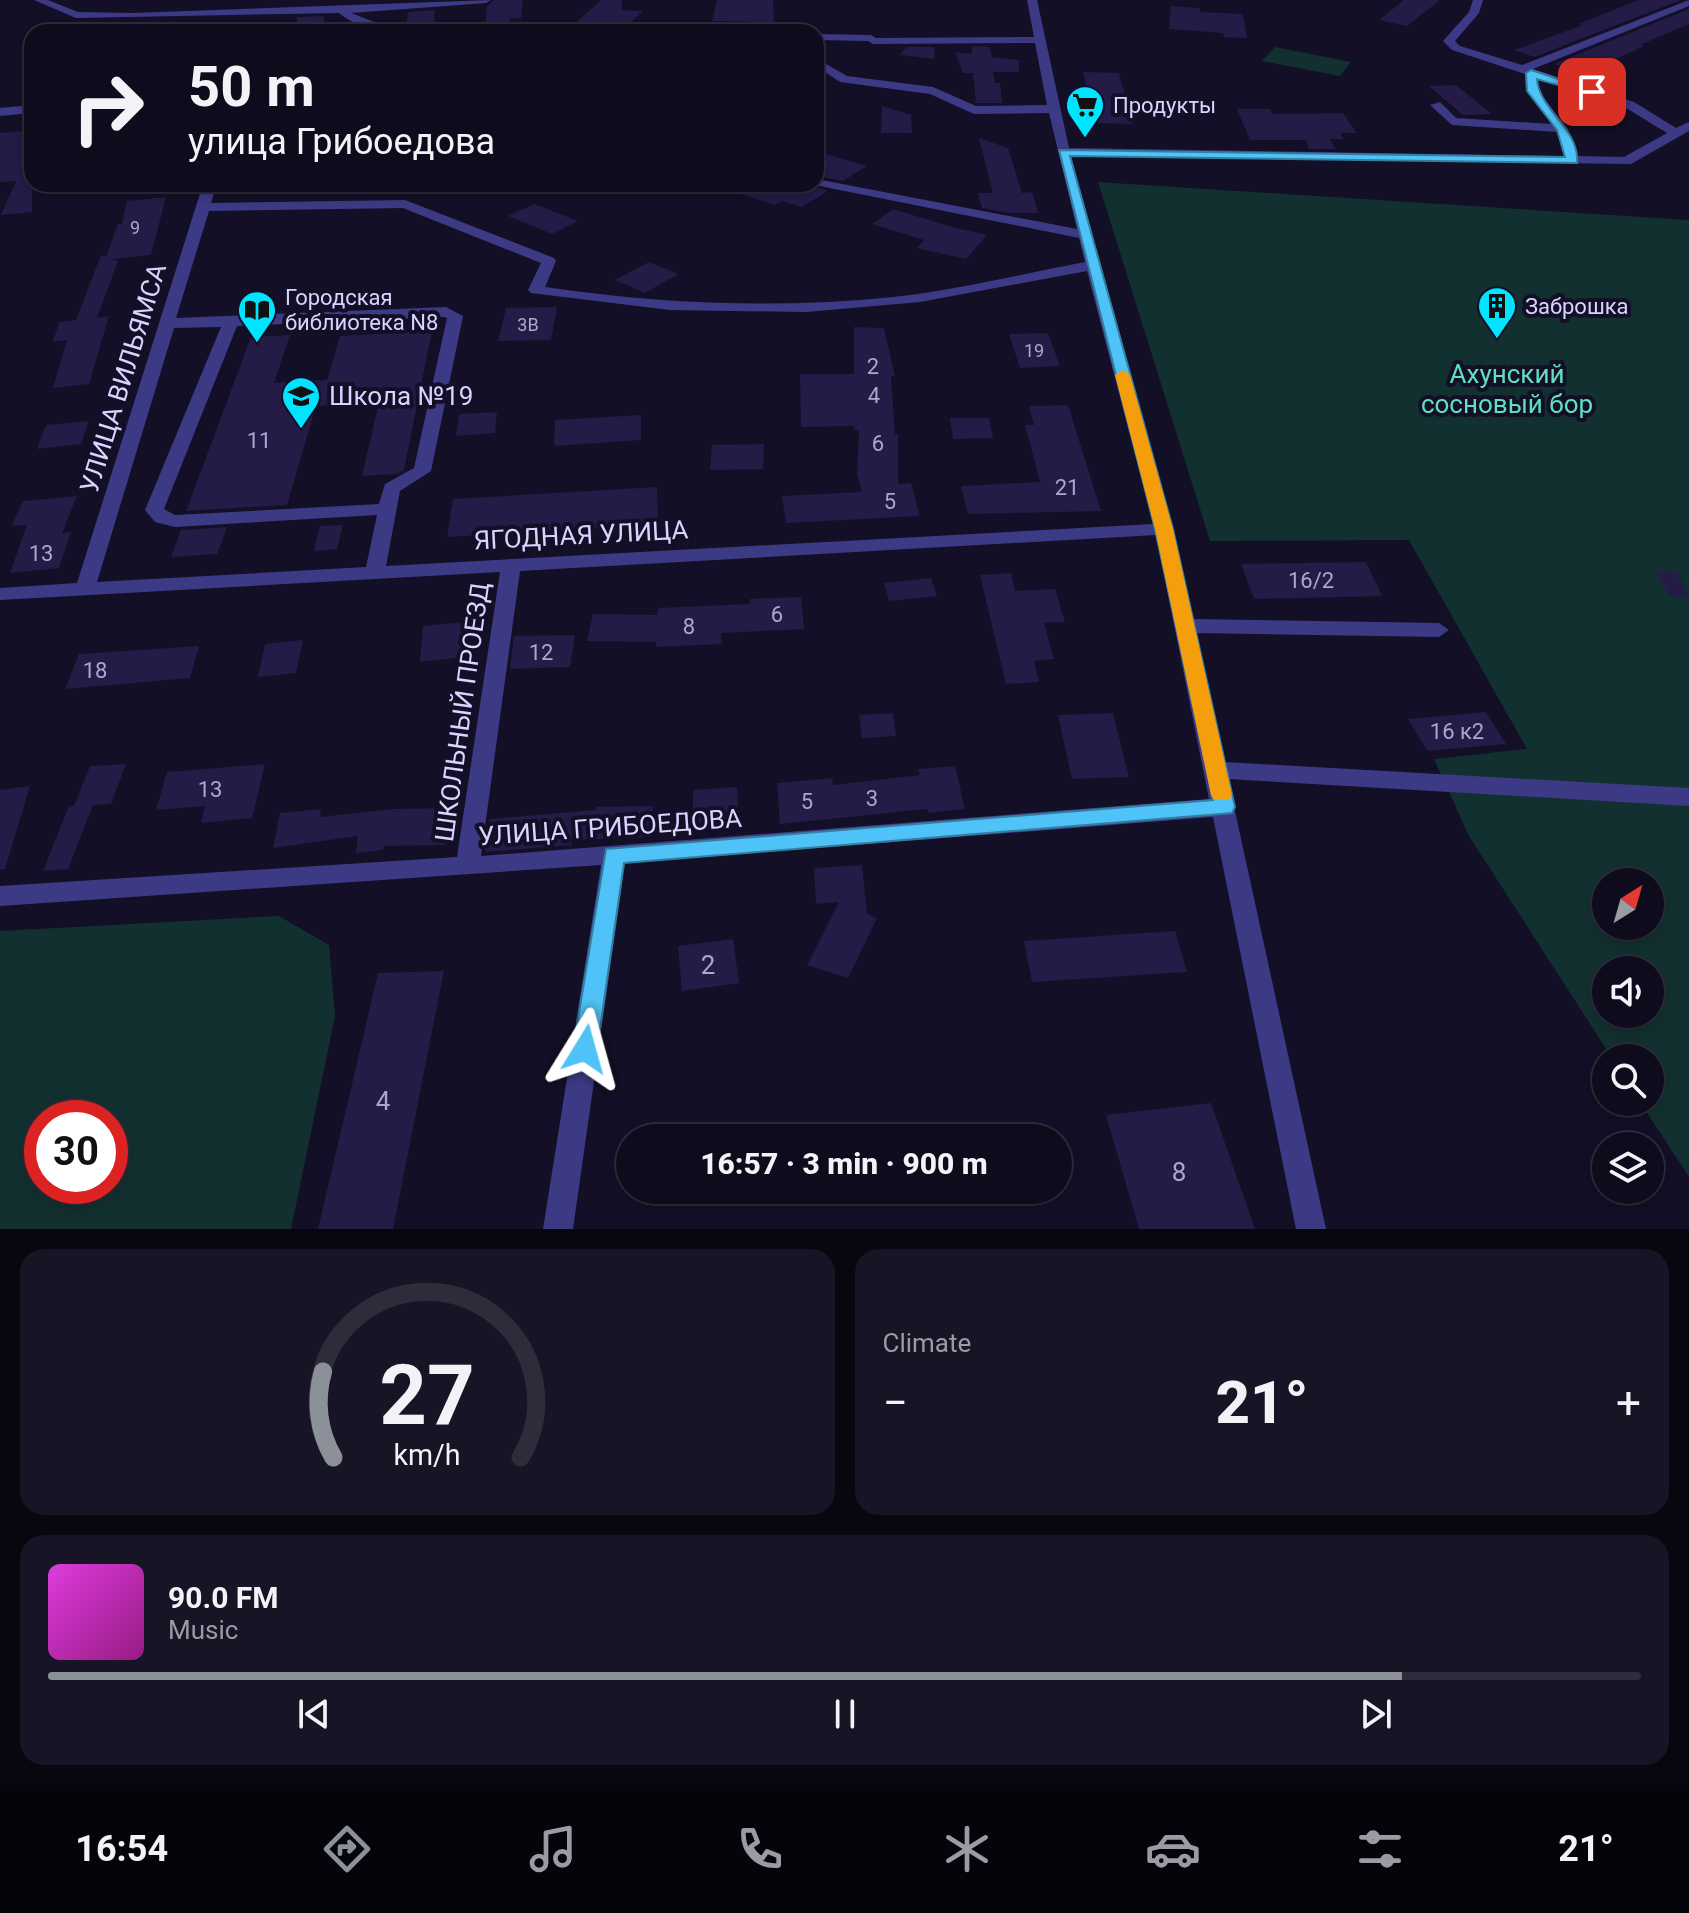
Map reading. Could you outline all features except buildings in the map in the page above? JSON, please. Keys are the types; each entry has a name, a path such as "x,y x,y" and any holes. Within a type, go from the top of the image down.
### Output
{"street":[{"path":"39,0 76,15 346,13 486,0"},
{"path":"1032,0 1063,152 1164,529 1311,1229"},
{"path":"1478,0 1474,13 1449,41 1456,48 1630,105 1683,130"},
{"path":"1526,71 1689,2"},
{"path":"346,13 347,24"},
{"path":"346,13 374,24"},
{"path":"824,37 871,38 873,41 1040,40"},
{"path":"824,66 844,79"},
{"path":"1526,71 1532,91 1562,129 1572,160"},
{"path":"824,78 933,91 974,110 1054,109"},
{"path":"1436,105 1452,121 1562,129"},
{"path":"0,112 24,110"},
{"path":"1063,152 1626,161 1683,130"},
{"path":"824,185 1086,235"},
{"name":"УЛИЦА ВИЛЬЯМСА","path":"86,587 208,192"},
{"path":"203,207 405,204 549,261 536,290 581,297 744,310 895,301 1094,265"},
{"path":"167,323 446,312 455,316 422,471 391,488 375,572"},
{"path":"231,322 154,510 162,518 175,521 387,509"},
{"name":"ЯГОДНАЯ УЛИЦА","path":"0,594 1164,529"},
{"name":"ШКОЛЬНЫЙ ПРОЕЗД","path":"468,866 511,565"},
{"path":"1185,626 1439,630"},
{"path":"1216,770 1689,797"},
{"name":"УЛИЦА ГРИБОЕДОВА","path":"0,896 468,866 1224,807"},
{"path":"558,1229 614,855"}],"green space":[{"path":"1275,47 1351,62 1340,76 1262,61"},
{"name":"Ахунский сосновый бор","path":"1098,182 1689,220 1689,1177 1664,1139 1664,1132 1660,1132 1649,1116 1664,1116 1664,1044 1603,1044 1593,1028 1664,1028 1664,956 1592,956 1592,1027 1469,836 1434,759 1527,749 1409,540 1210,541"},
{"path":"279,916 329,945 335,1016 291,1229 0,1229 0,931"}],"slow traffic":[{"path":"1123,375 1164,529 1222,795"}],"place":[{"name":"Продукты","path":"1085,139"},
{"name":"Заброшка","path":"1497,340"},
{"name":"Городская библиотека N8","path":"257,344"},
{"name":"Школа №19","path":"301,430"}],"route":[{"path":"585,1049 614,855 1224,807 1164,529 1063,152 1572,160 1562,129 1532,91 1531,73 1567,87 1592,92"}]}
